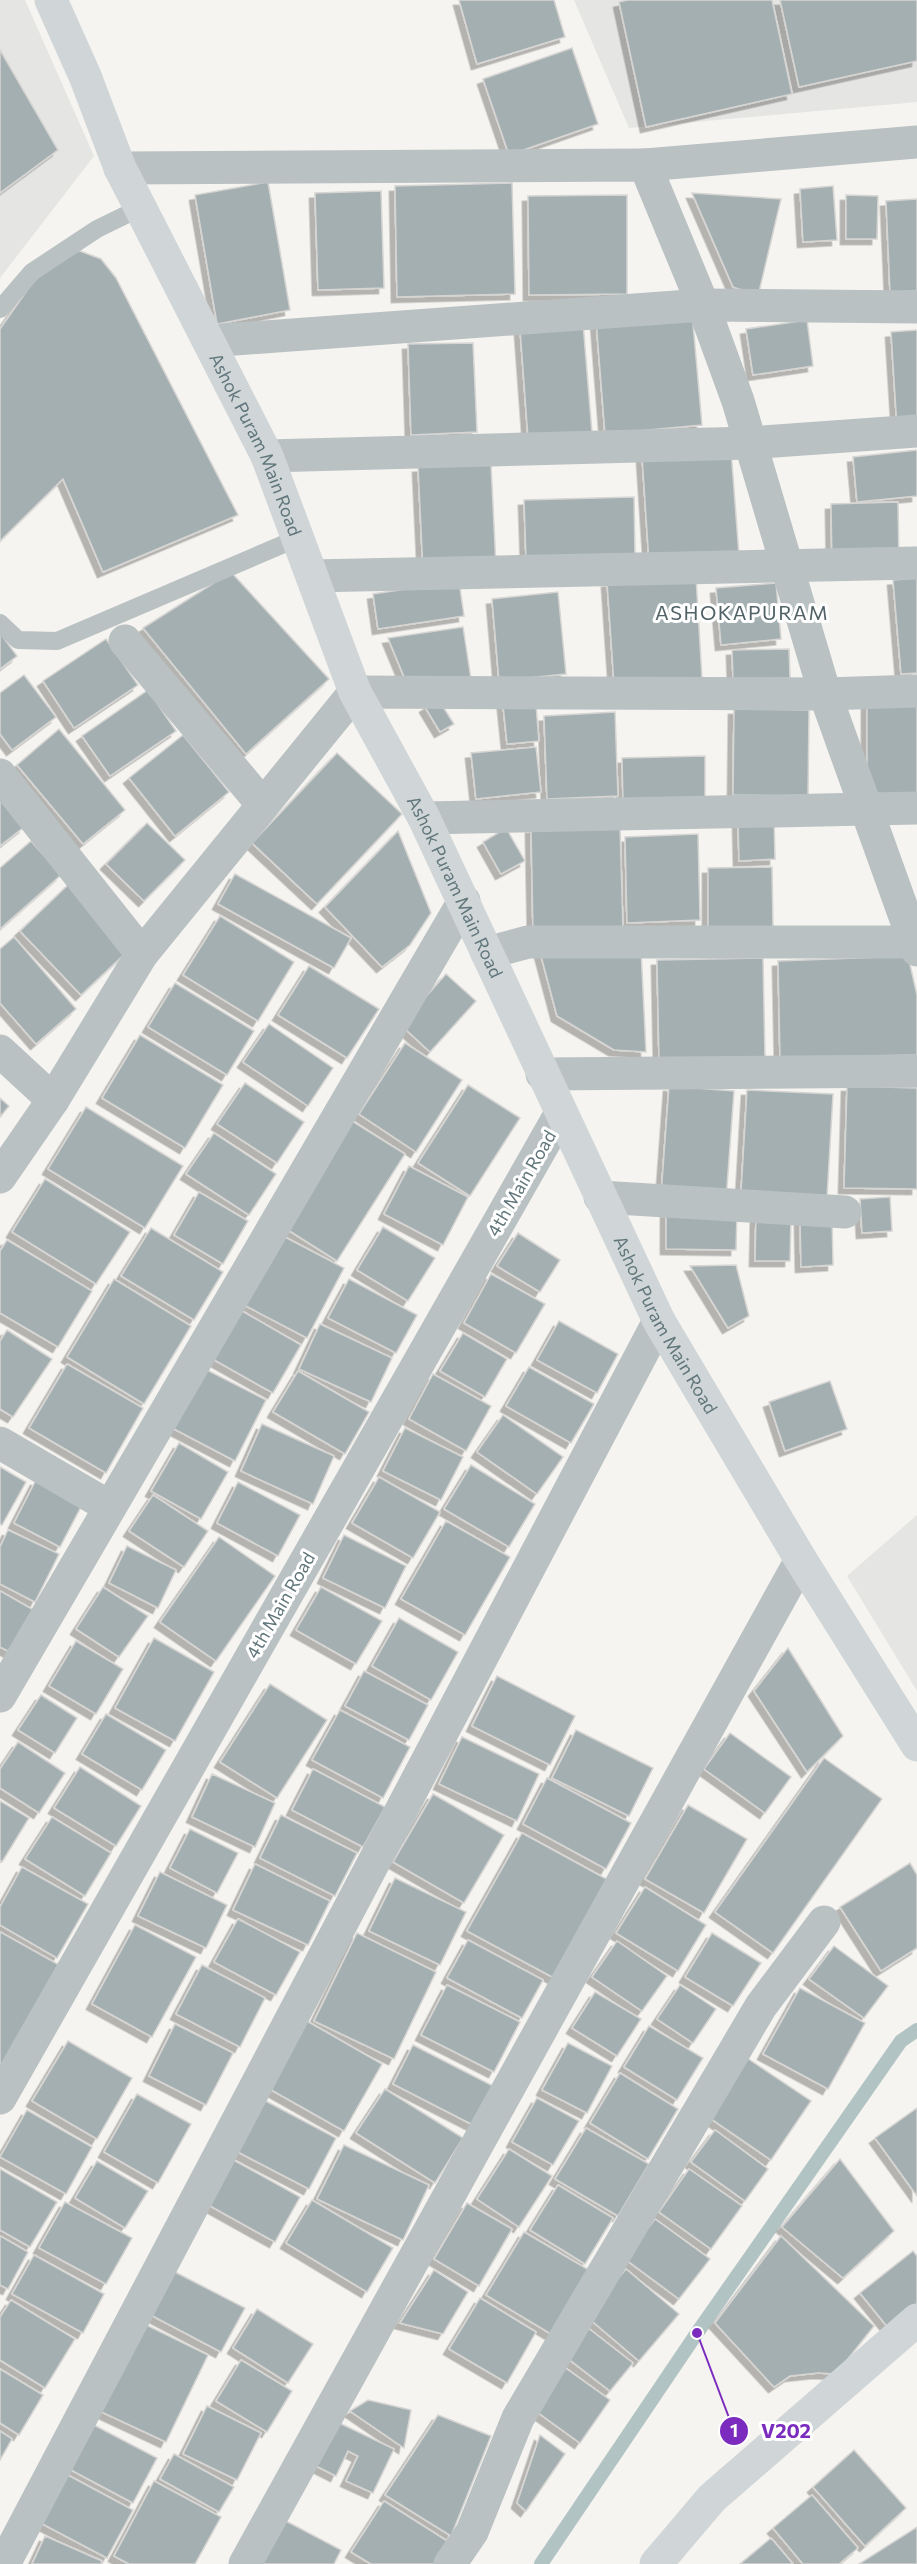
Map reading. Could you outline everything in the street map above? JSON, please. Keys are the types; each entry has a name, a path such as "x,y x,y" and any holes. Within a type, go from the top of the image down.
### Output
{"street":[{"name":"Ashok Puram Main Road","path":"51,0 85,76 120,168 267,456 355,692 424,818 659,1321 801,1560 917,1745"},
{"path":"120,168 645,165 917,142"},
{"path":"487,953 528,942 916,945 825,694 748,443 738,401 703,305 645,165"},
{"path":"209,341 703,305 917,307"},
{"path":"267,456 748,443 917,431"},
{"path":"312,576 917,563"},
{"path":"125,641 263,806"},
{"path":"0,1177 52,1100 142,954 355,692 825,694 917,691"},
{"path":"0,775 142,954"},
{"path":"424,818 917,808"},
{"path":"0,1696 464,902"},
{"path":"0,1051 52,1100"},
{"path":"542,1074 917,1071"},
{"name":"4th Main Road","path":"0,2098 561,1113"},
{"path":"600,1197 845,1212"},
{"path":"4,2564 659,1321"},
{"path":"0,1443 110,1507"},
{"path":"245,2564 801,1560"},
{"path":"450,2564 472,2532 525,2408 761,2006 824,1922"},
{"path":"656,2564 712,2498 917,2320"}],"lane":[{"path":"0,309 32,272 97,229 140,208"},
{"path":"0,623 18,640 57,641 298,538"}],"shaded area":[{"path":"0,0 25,0 94,156 0,278"},
{"path":"574,0 917,0 917,102 629,128"},
{"path":"917,1515 917,1691 847,1576"}],"building":[{"path":"459,0 554,0 565,37 477,64"},
{"path":"628,0 772,0 792,94 646,127 619,2"},
{"path":"780,0 917,0 917,61 799,87"},
{"path":"572,48 598,124 509,155 483,79"},
{"path":"0,50 58,150 0,193"},
{"path":"268,182 290,310 217,324 195,195"},
{"path":"512,183 515,294 397,297 395,186"},
{"path":"833,186 837,240 803,242 800,189"},
{"path":"381,191 384,288 318,290 315,193"},
{"path":"692,193 781,199 758,296 733,287"},
{"path":"627,195 627,294 529,295 528,196"},
{"path":"846,195 878,196 877,239 846,239"},
{"path":"917,199 917,291 890,292 886,201"},
{"path":"80,251 101,259 116,278 238,515 103,572 63,479 0,541 0,329 35,279 56,257"},
{"path":"692,312 702,425 605,434 596,320"},
{"path":"807,320 813,366 753,375 746,329"},
{"path":"583,323 592,433 528,438 520,329"},
{"path":"917,330 917,427 897,428 891,332"},
{"path":"473,343 477,432 411,435 408,344"},
{"path":"731,450 739,555 649,562 642,456"},
{"path":"917,450 917,496 857,502 853,457"},
{"path":"491,464 496,567 423,571 418,467"},
{"path":"634,497 635,555 526,558 524,500"},
{"path":"898,502 899,562 832,564 831,504"},
{"path":"231,572 329,679 246,754 143,628"},
{"path":"696,577 702,678 614,684 607,582"},
{"path":"917,578 917,673 901,674 893,580"},
{"path":"459,581 464,616 378,629 373,594"},
{"path":"776,583 781,639 721,645 716,588"},
{"path":"558,592 566,674 499,681 492,599"},
{"path":"463,627 471,679 407,684 388,638"},
{"path":"0,633 17,656 0,669"},
{"path":"106,639 138,685 74,728 43,681"},
{"path":"789,649 790,678 733,679 732,650"},
{"path":"24,675 56,717 12,750 0,734 0,693"},
{"path":"148,690 176,731 110,776 82,736"},
{"path":"535,693 539,741 507,744 502,695"},
{"path":"438,699 454,724 440,732 425,707"},
{"path":"867,703 917,704 917,796 867,796"},
{"path":"734,709 809,710 808,796 733,795"},
{"path":"615,712 618,796 547,799 544,716"},
{"path":"59,729 125,810 83,844 17,765"},
{"path":"183,735 229,792 175,836 129,778"},
{"path":"536,747 541,792 476,799 471,753"},
{"path":"337,753 402,814 317,904 252,843"},
{"path":"705,756 705,799 623,800 622,758"},
{"path":"0,795 24,827 0,846"},
{"path":"774,816 775,859 739,861 738,817"},
{"path":"147,823 185,860 144,901 106,864"},
{"path":"620,826 623,930 533,932 531,828"},
{"path":"506,828 525,861 501,874 483,842"},
{"path":"398,831 431,913 410,945 382,967 325,907"},
{"path":"698,834 700,920 627,923 625,837"},
{"path":"31,841 61,875 0,929 0,868"},
{"path":"772,867 773,927 708,928 708,868"},
{"path":"235,874 351,938 334,968 218,904"},
{"path":"70,883 131,948 81,995 20,931"},
{"path":"220,916 294,962 258,1021 183,975"},
{"path":"14,937 76,1009 36,1044 0,1003 0,949"},
{"path":"641,949 646,1052 614,1050 557,1016 540,952"},
{"path":"908,956 917,995 917,1055 780,1058 778,961"},
{"path":"763,958 765,1058 659,1060 657,960"},
{"path":"309,966 379,1009 347,1058 278,1015"},
{"path":"446,974 476,1001 430,1052 401,1025"},
{"path":"175,983 254,1031 227,1075 148,1027"},
{"path":"269,1024 333,1068 308,1106 243,1062"},
{"path":"140,1035 223,1085 185,1148 102,1098"},
{"path":"405,1043 462,1080 416,1152 359,1114"},
{"path":"245,1083 304,1122 277,1163 217,1124"},
{"path":"468,1085 520,1118 470,1196 418,1163"},
{"path":"669,1086 734,1091 726,1200 661,1195"},
{"path":"847,1086 917,1088 917,1189 844,1188"},
{"path":"747,1090 833,1094 827,1197 741,1192"},
{"path":"0,1098 9,1106 0,1117"},
{"path":"86,1107 183,1166 145,1228 48,1169"},
{"path":"344,1116 405,1154 337,1261 277,1223"},
{"path":"214,1133 276,1174 249,1215 186,1174"},
{"path":"409,1166 468,1197 443,1245 384,1214"},
{"path":"45,1179 130,1232 96,1284 12,1232"},
{"path":"199,1192 248,1221 223,1264 174,1235"},
{"path":"890,1197 892,1231 862,1233 860,1199"},
{"path":"666,1212 737,1212 736,1250 666,1249"},
{"path":"756,1215 791,1215 790,1261 755,1261"},
{"path":"832,1218 833,1265 801,1267 800,1219"},
{"path":"383,1227 435,1258 408,1301 357,1270"},
{"path":"151,1228 223,1272 194,1320 121,1276"},
{"path":"518,1233 560,1260 540,1292 497,1266"},
{"path":"281,1235 344,1268 307,1338 244,1305"},
{"path":"7,1240 92,1291 58,1347 0,1313 0,1251"},
{"path":"736,1265 749,1316 728,1328 690,1266"},
{"path":"491,1274 545,1304 516,1353 464,1323"},
{"path":"114,1279 191,1326 144,1404 67,1357"},
{"path":"349,1279 417,1315 396,1353 328,1318"},
{"path":"237,1308 301,1345 273,1393 209,1357"},
{"path":"559,1321 618,1354 597,1393 537,1360"},
{"path":"320,1324 392,1358 371,1402 299,1369"},
{"path":"7,1330 52,1359 13,1417 0,1409 0,1341"},
{"path":"463,1333 507,1359 485,1397 440,1371"},
{"path":"67,1364 143,1408 106,1473 29,1428"},
{"path":"529,1367 594,1404 571,1443 506,1406"},
{"path":"205,1369 266,1400 235,1461 174,1429"},
{"path":"298,1371 369,1412 345,1454 273,1412"},
{"path":"433,1374 491,1406 466,1451 409,1419"},
{"path":"830,1381 847,1429 785,1451 769,1402"},
{"path":"503,1415 563,1457 537,1494 477,1452"},
{"path":"262,1424 334,1456 313,1504 241,1471"},
{"path":"405,1428 463,1457 441,1500 383,1471"},
{"path":"179,1443 228,1472 201,1519 151,1491"},
{"path":"471,1465 535,1504 509,1547 444,1509"},
{"path":"0,1467 26,1482 2,1525 0,1524"},
{"path":"379,1477 440,1512 413,1558 352,1523"},
{"path":"36,1480 82,1505 60,1547 14,1523"},
{"path":"238,1482 300,1515 278,1556 217,1523"},
{"path":"153,1495 208,1531 184,1567 129,1531"},
{"path":"446,1521 510,1557 465,1635 401,1599"},
{"path":"8,1530 59,1554 35,1602 0,1584 0,1547"},
{"path":"344,1535 406,1566 385,1608 323,1578"},
{"path":"219,1537 275,1576 216,1661 160,1622"},
{"path":"127,1546 176,1570 158,1608 109,1583"},
{"path":"103,1587 148,1616 119,1657 76,1629"},
{"path":"321,1587 382,1621 356,1664 296,1630"},
{"path":"0,1591 37,1612 14,1654 0,1647"},
{"path":"399,1618 458,1652 431,1700 372,1666"},
{"path":"154,1638 214,1672 175,1741 115,1708"},
{"path":"76,1641 123,1669 96,1714 49,1686"},
{"path":"788,1648 843,1736 807,1772 754,1691"},
{"path":"364,1671 428,1705 409,1740 345,1706"},
{"path":"497,1676 575,1716 550,1765 472,1726"},
{"path":"270,1684 327,1720 277,1798 220,1762"},
{"path":"41,1695 77,1718 55,1753 18,1730"},
{"path":"340,1710 410,1747 383,1798 312,1760"},
{"path":"106,1714 166,1750 142,1790 82,1754"},
{"path":"576,1730 653,1768 629,1816 552,1778"},
{"path":"730,1733 791,1777 765,1813 704,1769"},
{"path":"462,1737 539,1774 517,1821 439,1784"},
{"path":"18,1742 65,1773 39,1813 0,1788 0,1769"},
{"path":"824,1758 882,1799 773,1953 715,1912"},
{"path":"80,1767 141,1806 116,1846 54,1808"},
{"path":"313,1769 385,1807 363,1847 292,1810"},
{"path":"212,1774 275,1803 255,1847 192,1817"},
{"path":"547,1778 631,1823 606,1869 523,1824"},
{"path":"433,1794 504,1835 464,1903 393,1862"},
{"path":"0,1801 29,1818 2,1862 0,1860"},
{"path":"688,1805 747,1839 704,1913 645,1879"},
{"path":"281,1815 357,1853 335,1896 260,1858"},
{"path":"52,1817 111,1853 85,1896 25,1859"},
{"path":"190,1829 238,1853 217,1893 170,1868"},
{"path":"522,1833 610,1881 556,1979 467,1931"},
{"path":"910,1863 917,1875 917,1948 881,1971 840,1907"},
{"path":"255,1864 330,1901 308,1945 233,1910"},
{"path":"22,1867 88,1904 57,1958 0,1925 0,1907"},
{"path":"160,1872 227,1905 206,1948 138,1916"},
{"path":"395,1878 466,1912 440,1965 369,1931"},
{"path":"645,1887 706,1925 678,1971 616,1933"},
{"path":"238,1919 300,1952 276,1995 214,1962"},
{"path":"135,1925 196,1957 152,2037 92,2004"},
{"path":"0,1932 61,1966 0,2075"},
{"path":"357,1933 436,1972 394,2059 314,2021"},
{"path":"712,1933 761,1963 733,2006 685,1977"},
{"path":"468,1940 543,1980 522,2018 447,1978"},
{"path":"617,1941 667,1976 642,2011 592,1977"},
{"path":"834,1946 888,1986 864,2018 809,1979"},
{"path":"202,1965 265,1998 240,2047 176,2014"},
{"path":"447,1985 520,2022 494,2072 421,2035"},
{"path":"680,1985 716,2009 693,2043 657,2019"},
{"path":"800,1988 865,2023 828,2089 763,2054"},
{"path":"595,1992 641,2019 617,2056 572,2028"},
{"path":"305,2020 382,2064 344,2131 266,2087"},
{"path":"175,2024 233,2053 206,2105 149,2076"},
{"path":"649,2026 703,2058 677,2100 624,2067"},
{"path":"68,2041 132,2078 97,2139 32,2101"},
{"path":"568,2043 612,2066 587,2113 542,2090"},
{"path":"413,2045 495,2087 475,2126 393,2084"},
{"path":"747,2058 811,2101 771,2160 707,2116"},
{"path":"620,2073 678,2109 648,2159 590,2123"},
{"path":"385,2089 463,2138 435,2183 356,2133"},
{"path":"137,2094 191,2124 158,2183 104,2152"},
{"path":"260,2098 336,2138 309,2189 232,2149"},
{"path":"537,2098 579,2121 553,2165 512,2142"},
{"path":"917,2108 917,2196 875,2138"},
{"path":"27,2110 92,2147 66,2194 0,2157"},
{"path":"586,2128 649,2164 618,2216 555,2179"},
{"path":"715,2130 768,2169 745,2201 691,2162"},
{"path":"344,2145 429,2185 403,2240 317,2199"},
{"path":"509,2149 552,2176 519,2227 477,2199"},
{"path":"228,2157 300,2197 275,2242 203,2202"},
{"path":"840,2159 894,2231 843,2278 782,2227"},
{"path":"97,2161 148,2191 125,2228 75,2198"},
{"path":"0,2169 57,2202 30,2247 0,2230"},
{"path":"689,2169 742,2206 711,2249 659,2212"},
{"path":"558,2185 613,2218 585,2264 530,2230"},
{"path":"312,2200 393,2248 367,2292 286,2243"},
{"path":"65,2202 132,2238 106,2284 39,2248"},
{"path":"467,2203 512,2229 479,2286 434,2259"},
{"path":"655,2219 710,2259 679,2299 625,2259"},
{"path":"524,2232 589,2270 551,2334 486,2295"},
{"path":"0,2236 28,2252 8,2289 0,2285"},
{"path":"781,2236 874,2326 836,2374 790,2376 774,2387 715,2323"},
{"path":"913,2251 917,2256 917,2317 894,2335 860,2293"},
{"path":"34,2255 104,2294 83,2333 12,2294"},
{"path":"169,2269 245,2308 221,2352 145,2312"},
{"path":"626,2269 679,2314 639,2361 586,2316"},
{"path":"434,2270 468,2292 443,2334 400,2323"},
{"path":"480,2298 536,2332 507,2383 449,2349"},
{"path":"11,2300 75,2339 45,2388 0,2360 0,2317"},
{"path":"257,2309 313,2344 288,2383 233,2348"},
{"path":"136,2320 208,2355 166,2442 93,2408"},
{"path":"588,2328 633,2363 610,2391 566,2357"},
{"path":"241,2360 292,2391 267,2432 216,2401"},
{"path":"564,2367 610,2400 580,2443 533,2409"},
{"path":"0,2369 43,2395 19,2435 0,2423"},
{"path":"368,2400 411,2410 404,2448 350,2411"},
{"path":"207,2406 261,2433 237,2480 183,2454"},
{"path":"438,2415 491,2436 451,2536 385,2495"},
{"path":"333,2420 394,2449 373,2493 346,2481 358,2456 348,2451 336,2476 312,2464"},
{"path":"92,2424 157,2458 133,2503 69,2469"},
{"path":"0,2431 12,2439 0,2460"},
{"path":"540,2435 565,2454 526,2511 517,2503"},
{"path":"854,2450 906,2508 865,2546 813,2487"},
{"path":"174,2454 234,2487 219,2512 160,2479"},
{"path":"62,2472 133,2510 107,2558 35,2520"},
{"path":"154,2481 221,2517 195,2564 129,2564 114,2556"},
{"path":"812,2495 858,2548 839,2564 803,2564 773,2528"},
{"path":"384,2501 455,2546 443,2564 371,2564 351,2552"},
{"path":"284,2520 341,2550 334,2564 261,2564"},
{"path":"917,2527 917,2564 859,2564"},
{"path":"45,2536 102,2561 101,2564 32,2564"},
{"path":"771,2538 793,2564 740,2564"}],"waterway":[{"path":"541,2564 697,2333 901,2041 917,2030"}],"place":[{"name":"V202","path":"697,2333"}],"district":[{"name":"ASHOKAPURAM","path":"742,612"}]}
